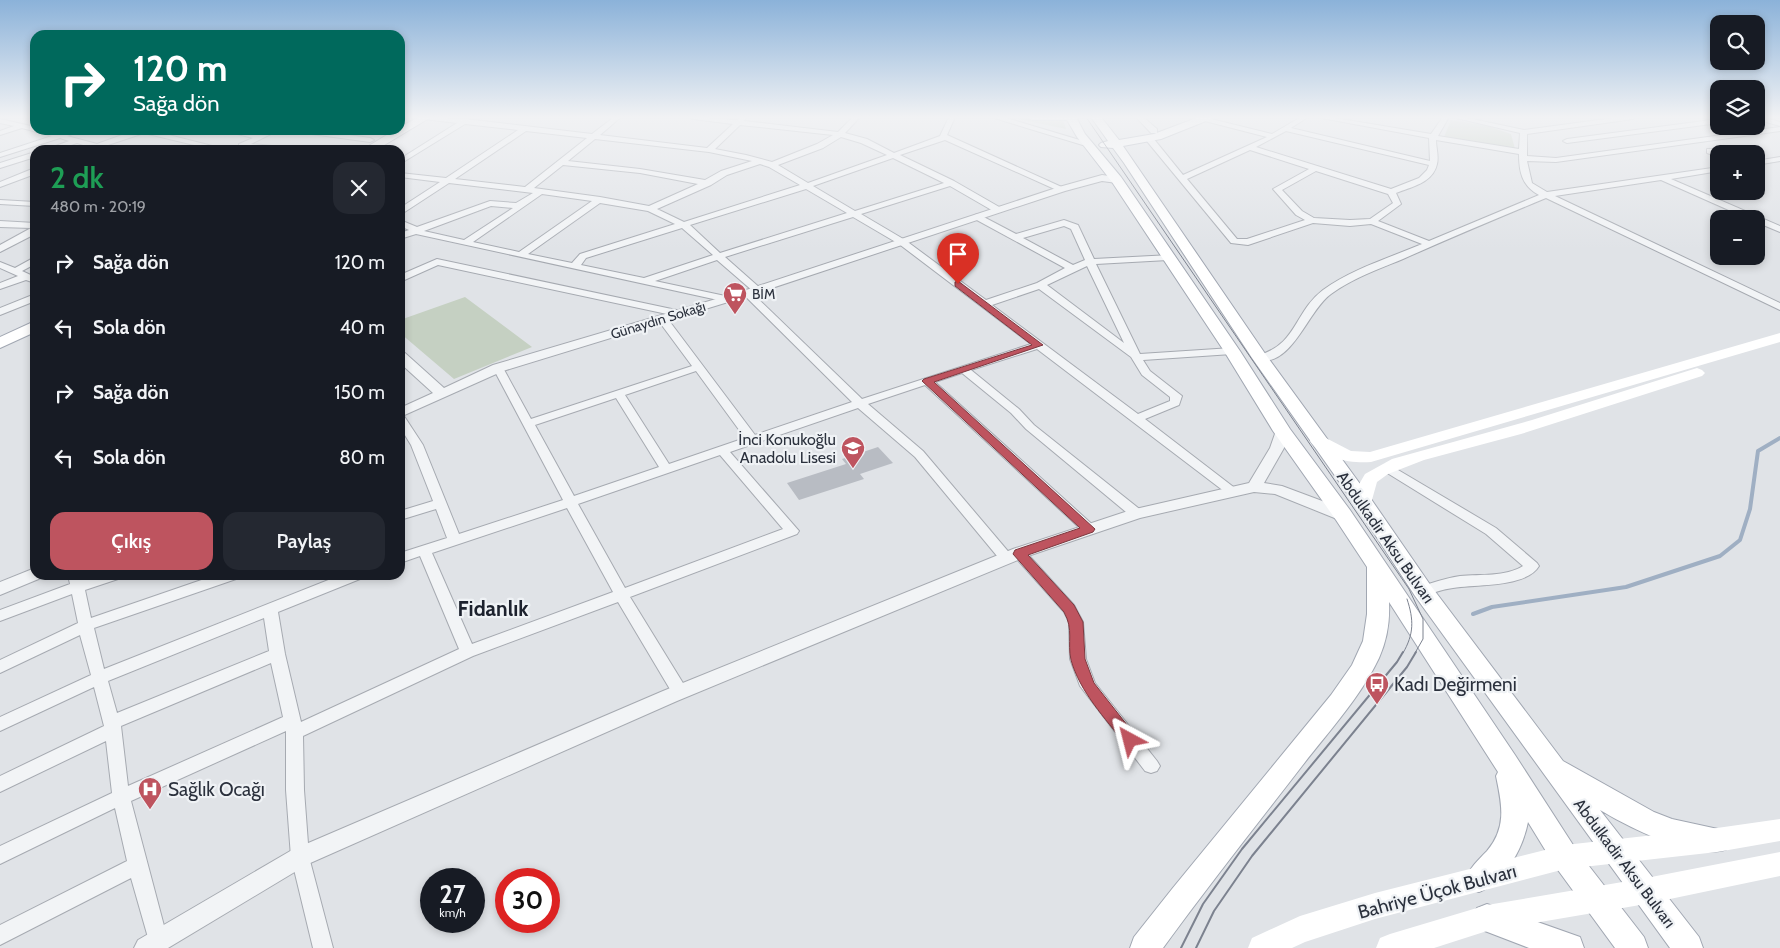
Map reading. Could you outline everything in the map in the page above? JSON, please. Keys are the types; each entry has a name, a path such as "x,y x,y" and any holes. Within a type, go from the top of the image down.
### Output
{"main road":[{"name":"Abdulkadir Aksu Bulvarı","path":"1102,161 1232,351 1282,431 1343,515 1506,763 1565,857 1633,948"},
{"name":"Abdulkadir Aksu Bulvarı","path":"1129,162 1260,358 1364,503 1424,591 1550,764 1688,948"},
{"path":"0,343 30,328"},
{"path":"1318,441 1344,456 1360,458 1780,337"},
{"path":"0,353 30,339"},
{"path":"1364,503 1366,487 1371,478 1384,470 1418,457 1514,431 1780,348"},
{"path":"1360,458 1366,467 1384,470"},
{"path":"1145,948 1202,873 1337,705 1366,662 1374,640 1378,614 1376,567"},
{"path":"1479,879 1500,857 1512,839 1515,822 1514,795 1506,763"},
{"path":"1550,764 1598,794 1650,822 1672,831 1717,840"},
{"name":"Bahriye Üçok Bulvarı","path":"1262,948 1300,930 1356,912 1565,857 1717,840 1780,830"},
{"path":"1390,948 1487,918 1646,891 1780,864"},
{"path":"1487,918 1569,948"}],"street":[{"path":"0,166 14,161"},
{"path":"405,209 477,161"},
{"path":"650,208 724,173 760,161"},
{"path":"762,161 772,165 902,242 1234,492"},
{"path":"772,165 781,161"},
{"path":"574,267 583,256 879,161"},
{"path":"905,161 951,183 998,210"},
{"path":"998,161 1062,189 1102,178 1116,180"},
{"path":"1062,189 1096,172 1100,166 1099,161"},
{"path":"1170,161 1234,241 1248,242 1312,220 1350,223 1372,221 1429,244"},
{"path":"1182,178 1218,161"},
{"path":"1294,161 1391,192 1427,176 1433,164 1421,161"},
{"path":"1524,161 1526,180 1533,188 1780,307"},
{"path":"527,190 561,162 640,170 708,182"},
{"path":"1312,220 1299,213 1277,189 1316,168"},
{"path":"1260,358 1276,355 1287,347 1309,309 1325,293 1346,281 1546,195 1710,170"},
{"path":"0,172 16,179 30,180"},
{"path":"0,185 30,173"},
{"path":"405,176 600,199 650,208 684,225 719,256 861,404 919,454 1013,556 1069,609 1076,622 1078,659 1088,686 1151,766"},
{"path":"1662,177 1780,229"},
{"path":"645,281 951,183"},
{"name":"Günaydın Sokağı","path":"405,411 498,368 752,292 1062,189"},
{"path":"405,234 490,203 518,206 540,192"},
{"path":"1372,221 1397,204 1391,192"},
{"path":"520,255 600,199"},
{"path":"0,202 30,204"},
{"path":"465,243 520,208 518,206"},
{"path":"978,217 1072,268"},
{"path":"1015,237 1064,223 1075,227 1089,262 1123,326 1136,357 1146,373 1176,396 1175,403 1137,418"},
{"path":"0,224 30,226"},
{"path":"405,226 415,231 465,243 727,299"},
{"path":"0,249 30,233"},
{"path":"0,238 16,240"},
{"path":"985,304 1040,285 1072,268 1089,262 1168,257"},
{"path":"405,277 437,262 681,314"},
{"path":"16,270 30,263"},
{"path":"0,265 16,270 30,277"},
{"path":"0,286 30,278"},
{"path":"1040,285 1136,357 1232,351"},
{"path":"0,312 30,299"},
{"path":"663,320 752,440"},
{"path":"405,556 569,504 722,450 1039,345"},
{"path":"405,360 443,394"},
{"path":"528,424 698,367"},
{"path":"498,368 569,504 620,594 680,692"},
{"path":"963,369 1137,514"},
{"path":"927,381 1089,529"},
{"path":"618,393 666,470"},
{"path":"405,426 417,445 455,540"},
{"path":"1254,487 1277,448 1282,431"},
{"path":"0,855 121,797 468,652 792,531 722,450"},
{"path":"1384,470 1492,530 1532,566 1523,573 1511,577 1449,584 1424,591"},
{"path":"0,616 76,582 87,625 90,646 112,726 121,797 152,945 300,857 680,692 1013,556 1137,514 1254,487 1277,489 1343,515"},
{"path":"405,514 440,502"},
{"path":"424,550 468,652"},
{"path":"0,590 30,576"},
{"path":"0,667 87,625 217,580"},
{"path":"0,724 99,678 343,580"},
{"path":"270,610 277,654 293,726 300,857 322,948"},
{"path":"0,784 112,726 277,654"},
{"path":"0,935 136,865"}],"green space":[{"path":"465,297 532,347 454,379 405,337 405,318"}],"building":[{"name":"İnci Konukoğlu Anadolu Lisesi","path":"878,447 893,463 860,474 864,479 799,500 787,483 846,464 842,459"}],"waterway":[{"path":"1473,614 1492,607 1626,587 1720,556 1740,540 1750,509 1758,451 1780,438"}],"tram line":[{"path":"1116,161 1409,589 1423,619 1423,639 1415,653"},
{"path":"1403,653 1412,627 1407,599"},
{"path":"1181,948 1203,904 1242,849 1397,662 1403,652"},
{"path":"1196,948 1214,911 1252,856 1407,667 1416,652"}],"place":[{"name":"BİM","path":"735,315"},
{"name":"İnci Konukoğlu Anadolu Lisesi","path":"853,469"},
{"name":"Kadı Değirmeni","path":"1377,705"},
{"name":"Sağlık Ocağı","path":"150,810"}],"district":[{"name":"Fidanlık","path":"493,609"}],"route":[{"path":"958,284 1039,345 927,381 1089,529 1019,554 1069,609 1076,622 1078,659 1088,686 1130,740"}]}
